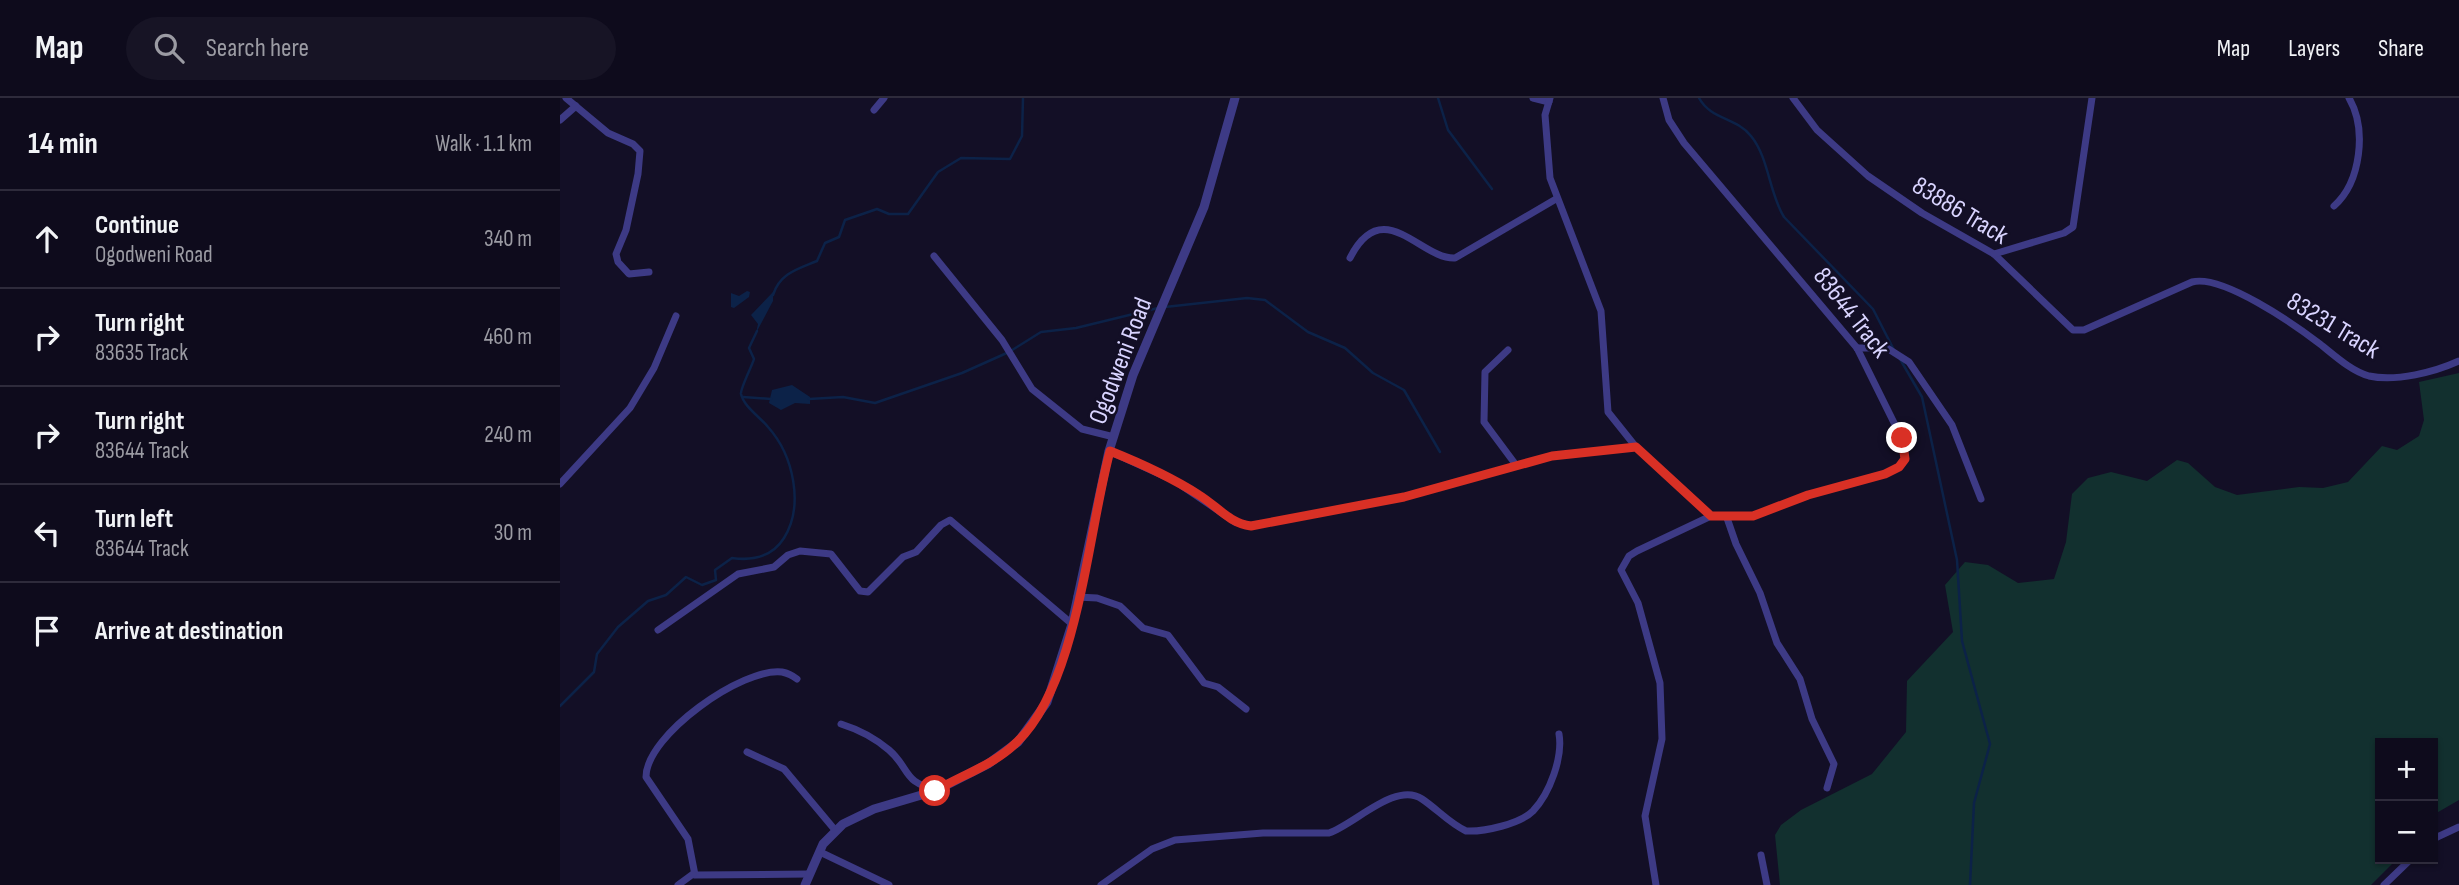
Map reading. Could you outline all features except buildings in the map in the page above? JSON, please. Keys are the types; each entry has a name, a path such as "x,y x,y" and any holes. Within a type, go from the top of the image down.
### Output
{"street":[{"path":"566,98 608,133 633,144 640,152 626,230 616,254 618,262 629,274 649,272"},
{"path":"873,110 884,98"},
{"name":"Ogodweni Road","path":"806,885 820,852 835,830 855,817 938,789 988,764 1027,732 1047,702 1072,624 1114,437 1143,349 1204,207 1235,98"},
{"path":"1533,98 1550,100 1546,130 1549,172 1556,199 1601,311 1608,412 1636,447 1711,516 1637,551 1621,567 1621,573 1638,603 1660,683 1662,739 1645,816 1656,885"},
{"name":"83644 Track","path":"1663,98 1669,120 1684,143 1857,348 1905,445 1902,463 1885,474 1808,495 1753,516 1711,516"},
{"name":"83886 Track","path":"1793,98 1817,130 1868,176 1922,213 1994,254 2073,330 2084,330 2192,282"},
{"path":"1994,254 2064,233 2073,227 2092,98"},
{"path":"2334,206 2349,189 2356,157 2358,119 2349,98"},
{"path":"560,120 576,106"},
{"path":"1350,258 1356,247 1367,237 1383,231 1405,234 1446,258 1455,258 1556,199"},
{"path":"934,256 1002,341 1032,389 1082,429 1114,437"},
{"name":"83231 Track","path":"2192,282 2209,280 2229,287 2368,376 2394,377 2459,361"},
{"path":"560,484 630,408 654,368 676,316"},
{"path":"1857,348 1894,349 1909,362 1952,425 1982,499"},
{"path":"1508,350 1485,372 1482,415 1487,428 1516,465"},
{"path":"1110,451 1153,469 1198,494 1235,522 1251,526 1404,497 1552,456 1636,447"},
{"path":"1727,518 1760,593 1777,643 1800,679 1812,719 1834,764 1827,788"},
{"path":"658,630 691,610 733,577 774,567 788,555 800,551 831,554 860,591 868,592 904,557 916,552 950,520 1072,624"},
{"path":"1077,597 1097,598 1123,607 1143,628 1168,635 1205,683 1218,687 1246,709"},
{"path":"693,874 693,856 688,839 646,777 653,753 681,719 712,698 765,674 782,672 797,678"},
{"path":"841,724 890,750 909,778 921,786 938,789"},
{"path":"1101,885 1165,843 1251,834 1329,833 1343,828 1379,804 1401,794 1422,799 1466,831 1508,824 1528,814 1538,804 1560,756 1559,734"},
{"path":"747,752 784,769 835,830"},
{"path":"2438,837 2459,827"},
{"path":"820,852 889,885"},
{"path":"1761,855 1767,885"},
{"path":"2384,885 2406,864"},
{"path":"678,885 693,874 810,874"}],"green space":[{"path":"2459,373 2459,800 2438,812 2438,738 2375,738 2375,864 2392,864 2371,885 1780,885 1775,835 1781,825 1801,810 1872,774 1906,732 1907,681 1953,632 1945,585 1965,562 1988,565 2018,583 2054,579 2066,542 2072,494 2088,478 2111,472 2147,481 2177,460 2188,463 2215,487 2237,495 2299,487 2323,488 2348,482 2382,446 2397,450 2419,436 2424,420 2419,382"}],"water":[{"path":"750,292 749,297 734,308 731,307 731,293 739,296"},
{"path":"773,292 773,301 756,333 758,324 751,315"},
{"path":"792,385 810,397 810,404 795,403 781,410 769,403 772,390"}],"waterway":[{"path":"773,295 785,277 817,261 825,243 839,237 845,220 877,209 889,214 908,214 938,172 961,158 1010,159 1022,136 1023,98"},
{"path":"1438,98 1448,130 1492,189"},
{"path":"1699,98 1710,111 1738,125 1751,136 1762,155 1784,217 1873,309 1894,350"},
{"path":"1165,307 1247,298 1265,300 1308,332 1345,348 1373,373 1404,390 1440,452"},
{"path":"809,399 843,397 875,403 962,373 1009,352 1041,332 1076,328 1158,308"},
{"path":"560,706 594,672 597,654 618,627 648,601 666,595 686,577 702,585 716,580 715,570 732,558 761,556 774,550 784,538 794,511 795,496 790,466 777,439 749,408 741,394 754,359 749,348 757,331"},
{"path":"1900,359 1922,397 1957,560 1962,641 1990,744 1974,803 1970,885"},
{"path":"743,397 771,399"}],"route":[{"path":"935,791 988,764 1008,750 1027,732 1047,702 1072,624 1110,451 1153,469 1198,494 1235,522 1251,526 1404,497 1552,456 1636,447 1711,516 1748,517 1808,495 1895,470 1905,459 1902,438"}]}
